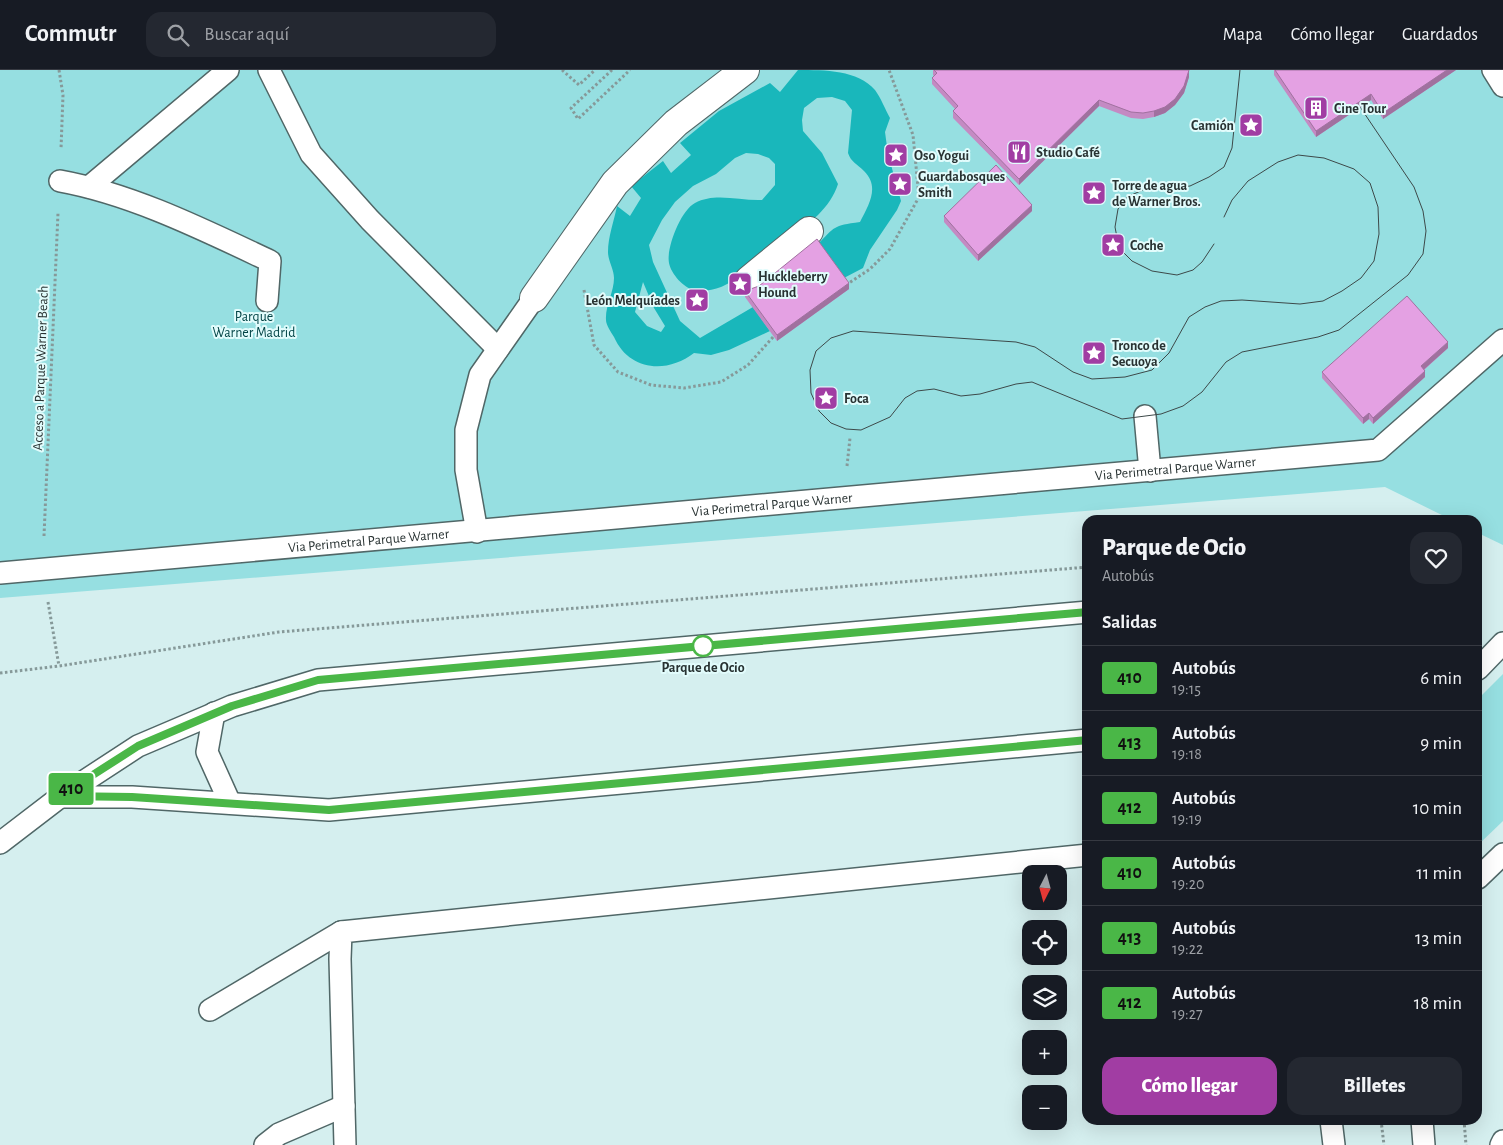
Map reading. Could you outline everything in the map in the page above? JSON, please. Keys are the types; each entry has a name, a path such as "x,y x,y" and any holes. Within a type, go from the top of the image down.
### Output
{"street":[{"path":"534,298 614,183 676,124 745,70"},
{"path":"749,280 809,231"}],"lane":[{"path":"88,186 228,70"},
{"path":"269,70 311,154 370,220 498,349"},
{"path":"1493,70 1503,86"},
{"path":"60,181 88,186 188,222 270,261 267,300"},
{"path":"477,532 466,470 466,430 480,375 534,298"},
{"name":"Via Perimetral Parque Warner","path":"0,573 477,532 1378,450 1503,340"},
{"path":"1145,416 1150,471"},
{"path":"0,843 60,796 138,746 232,706 318,680 1082,613"},
{"path":"1482,665 1503,643"},
{"path":"214,713 207,752 230,803"},
{"path":"60,796 132,797 329,810 1082,741"},
{"path":"1482,874 1503,854"},
{"path":"210,1010 341,932 1082,855"},
{"path":"341,932 340,959 345,1145"},
{"path":"265,1145 279,1134 344,1106"},
{"path":"1332,1125 1334,1145"},
{"path":"1422,1125 1424,1145"},
{"path":"1501,1145 1503,1141"}],"path":[{"name":"Acceso a Parque Warner Beach","path":"59,70 63,95 43,570 59,666"},
{"path":"562,70 579,85 595,70"},
{"path":"612,70 571,108 578,119 630,70"},
{"path":"846,285 870,269 890,250 920,197 913,135 889,70"},
{"path":"576,240 594,345 618,372 651,385 684,388 721,382 748,365 774,336"},
{"path":"846,469 850,438"},
{"path":"0,673 59,666 279,632 1082,568"},
{"path":"1382,1125 1384,1145"},
{"path":"1464,1125 1466,1145"}],"green space":[{"name":"Parque Warner Madrid","path":"0,70 1503,70 1503,545 1482,535 1482,515 1442,515 1385,487 0,598"},
{"path":"1503,674 1503,821 1482,841 1482,695"}],"shaded area":[{"path":"798,70 840,72 860,78 875,90 890,118 885,132 888,154 901,201 897,210 870,250 863,268 842,279 817,245 835,228 860,222 867,209 872,189 869,177 853,161 848,153 852,110 845,101 832,97 817,98 804,108 803,131 822,153 838,184 830,201 815,218 761,261 723,286 700,291 690,289 682,283 672,272 669,256 672,239 680,221 690,207 703,200 719,197 762,200 775,185 775,164 769,158 758,154 746,153 735,158 716,174 693,186 675,202 662,220 649,245 653,262 680,321 700,338 753,307 770,331 729,350 711,355 694,353 683,360 661,366 639,363 629,357 621,348 606,322 614,278 608,255 608,246 617,206 630,216 641,198 631,186 663,161 671,173 691,155 680,143 719,111 770,83 780,92","holes":["643,282 654,308 665,326 661,332 647,326 635,312"]}],"building":[{"name":"Studio Café","path":"934,70 1189,70 1184,86 1175,99 1165,107 1154,111 1143,113 1131,112 1099,100 1019,179 953,111 958,106 932,78 937,73"},
{"name":"Cine Tour","path":"1275,70 1447,70 1383,113 1371,94 1316,131"},
{"path":"996,165 1032,205 978,255 944,216"},
{"path":"817,239 849,283 777,335 745,291 759,286"},
{"path":"1407,296 1448,342 1421,366 1425,371 1373,418 1369,413 1363,418 1322,372"}],"tram line":[{"path":"1214,244 1202,262 1193,270 1177,275 1152,271 1132,261 1119,248 1115,227 1118,209 1127,197 1145,189 1190,186 1224,167 1232,148 1240,70"},
{"path":"1224,217 1232,200 1248,181 1278,162 1298,155 1324,158 1354,169 1370,183 1378,207 1379,234 1374,261 1361,278 1323,301 1300,304 1242,300 1221,301 1205,307 1189,317 1169,353 1152,370 1125,377 1092,379 1073,372 1035,347 1016,342 853,331 831,338 816,351 810,370 811,393 819,411 831,423 846,429 861,430 890,417 905,398 917,391 934,389 961,396 980,394 1016,384 1032,382 1122,419 1161,414 1183,406 1202,392 1226,362 1242,352 1318,337 1339,330 1408,275 1423,254 1426,231 1423,211 1414,187 1352,95"}],"bus line":[{"name":"410","path":"1082,611 318,680 232,706 138,746 60,796 132,797 329,810 1082,741"}],"place":[{"name":"Cine Tour","path":"1316,108"},
{"name":"Camión","path":"1251,125"},
{"name":"Studio Café","path":"1019,152"},
{"name":"Oso Yogui","path":"896,155"},
{"name":"Guardabosques Smith","path":"900,184"},
{"name":"Torre de agua de Warner Bros.","path":"1094,193"},
{"name":"Coche","path":"1113,245"},
{"name":"Huckleberry Hound","path":"740,284"},
{"name":"León Melquíades","path":"697,300"},
{"name":"Tronco de Secuoya","path":"1094,353"},
{"name":"Foca","path":"826,398"},
{"name":"Parque de Ocio","path":"703,646"}]}
